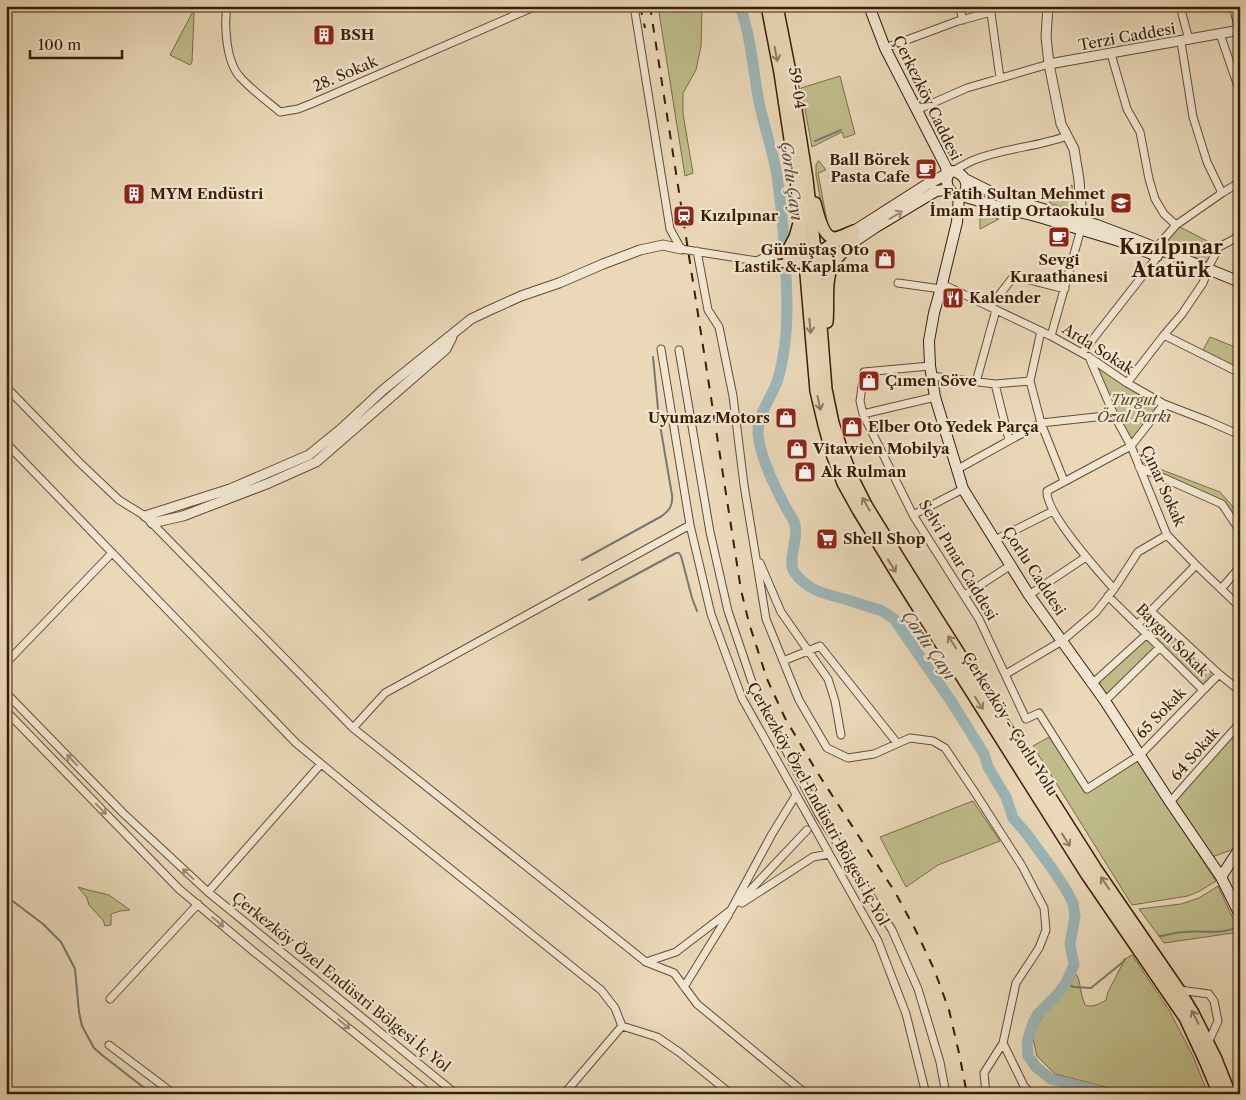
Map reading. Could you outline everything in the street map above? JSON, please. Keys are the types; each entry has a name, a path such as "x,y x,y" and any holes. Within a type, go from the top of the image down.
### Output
{"main road":[{"name":"59-04","path":"767,6 780,73 800,218 810,256 808,290 818,354 836,432 852,478 866,505 1096,870 1179,990 1208,1043 1230,1094"},
{"name":"59-04","path":"777,6 790,72 807,179 810,256 818,354"},
{"name":"Çerkezköy Caddesi","path":"869,6 885,48 949,171"},
{"path":"787,258 810,256 826,260 854,236 949,171 959,173 965,179 999,196 1081,225 1119,241 1157,252 1207,272 1240,282"},
{"path":"949,171 946,182 957,196"},
{"path":"807,179 825,234 835,238 854,236 876,226 936,191 944,190 957,196 1081,225"},
{"path":"957,196 966,190 965,179"},
{"name":"Çorlu Caddesi","path":"957,196 958,222 934,313 929,341 930,371 935,396 963,489 1029,595 1093,683 1221,877 1239,914"},
{"path":"787,258 800,218"},
{"path":"818,354 827,319 830,271 834,262 854,236"},
{"path":"787,258 808,290"},
{"path":"1207,272 1240,289"},
{"name":"Çerkezköy - Çorlu Yolu","path":"818,354 816,391 829,444 843,483 858,510 1087,875 1184,1018 1219,1094"},
{"path":"1221,877 1240,848"}],"street":[{"name":"28. Sokak","path":"227,6 228,46 233,66 240,77 280,112 298,109 536,6"},
{"path":"634,6 670,229 681,249"},
{"path":"959,6 963,20"},
{"path":"1048,6 1046,37 1049,64 1061,124 1074,149 1079,180 1081,225 1051,336"},
{"path":"1180,6 1193,117 1207,162 1222,192"},
{"path":"1233,6 1239,30"},
{"path":"885,48 990,9 1000,78"},
{"name":"Terzi Caddesi","path":"1049,64 1239,30"},
{"path":"1220,34 1240,92"},
{"path":"1111,54 1127,109 1140,132 1155,200 1164,214 1176,225"},
{"path":"917,110 967,88 1049,64"},
{"path":"949,171 974,160 1067,136"},
{"path":"965,179 966,168 974,160"},
{"path":"1085,355 1176,225 1222,192 1240,182"},
{"path":"1127,383 1182,314 1203,283 1220,247 1240,236"},
{"path":"148,519 230,489 309,455 341,429 383,390 471,319 521,296 559,283 632,253 663,244 697,252 757,261 768,265 787,258"},
{"path":"697,252 708,310 719,328 733,396 744,485 766,619 799,700 827,748 848,758 874,754 910,738 933,741 945,748 1022,866 1044,908 1046,930 1039,948 1016,983 1002,1044 984,1073 986,1094"},
{"path":"757,261 766,256 787,258"},
{"path":"976,382 993,308 1014,276 1065,289"},
{"name":"Arda Sokak","path":"898,283 942,286 993,308 1085,355 1127,383 1164,404 1240,435"},
{"path":"1041,331 1030,381 1041,423 1064,481"},
{"path":"1164,336 1240,373"},
{"name":"Çerkezköy Özel Endüstri Bölgesi İç Yol","path":"661,349 690,525 712,614 742,698 878,941 906,1014 926,1094"},
{"name":"Çerkezköy Özel Endüstri Bölgesi İç Yol","path":"679,350 710,532 728,611 754,688 818,813 892,930 918,989 940,1062 946,1094"},
{"name":"Çınar Sokak","path":"1085,355 1131,446 1167,535 1240,607"},
{"path":"930,371 976,382 995,384 1030,381"},
{"name":"Selvi Pınar Caddesi","path":"930,371 864,372 860,401 863,414 913,516 980,619 1026,719 1038,713 1087,789"},
{"path":"995,384 1009,440"},
{"path":"6,387 119,500 148,519 353,728 646,962 674,973 697,1004 806,1094"},
{"path":"863,414 935,396"},
{"path":"1114,589 1086,557 1053,511 1047,496 1048,491 1131,446 1164,404"},
{"path":"956,470 1041,423 1114,415"},
{"path":"6,444 296,743 601,990 616,1008 622,1026"},
{"path":"1140,467 1222,504 1240,531"},
{"path":"913,516 963,489"},
{"path":"996,540 1053,511"},
{"path":"353,728 385,693 690,525"},
{"path":"1006,674 1062,641 1096,612 1114,589 1138,552 1167,535"},
{"path":"6,663 112,552"},
{"path":"756,554 781,612 828,679 835,701 841,735"},
{"path":"1029,595 1086,557"},
{"path":"965,595 1011,565"},
{"path":"1137,625 1196,565"},
{"path":"1221,590 1240,567"},
{"name":"Baygın Sokak","path":"1108,596 1203,690 1219,674 1240,691"},
{"path":"1151,611 1219,674"},
{"path":"1093,683 1147,634"},
{"path":"783,661 820,646 897,743"},
{"path":"1105,701 1160,647"},
{"name":"65 Sokak","path":"1087,789 1140,755 1203,690"},
{"name":"Çerkezköy Özel Endüstri Bölgesi İç Yol","path":"6,693 123,813 208,892 456,1094"},
{"name":"Çerkezköy Özel Endüstri Bölgesi İç Yol","path":"6,711 179,889 430,1094"},
{"name":"64 Sokak","path":"1170,802 1240,724"},
{"name":"Çerkezköy Özel Endüstri Bölgesi İç Yol","path":"208,892 321,764"},
{"path":"684,987 731,910 772,834 796,795"},
{"path":"731,910 807,830"},
{"path":"646,962 676,952 731,910 813,857 829,854"},
{"path":"110,999 198,904"},
{"path":"1179,990 1209,994 1214,1001 1218,1021 1208,1043"},
{"path":"564,1094 622,1026"},
{"path":"622,1026 657,1037 679,1052 730,1094"},
{"path":"1002,1044 1024,1086 1031,1094"},
{"path":"109,1045 174,1094"}],"green space":[{"path":"658,6 702,6 701,46 696,70 683,93 683,114 693,173 685,176"},
{"path":"192,13 194,13 192,62 190,65 170,55"},
{"path":"840,76 855,134 844,138 842,132 812,147 801,88"},
{"path":"818,161 826,170 818,173 829,232 840,230 842,235 827,234 816,175"},
{"path":"1072,185 1074,210 1071,211 1050,203 1049,199"},
{"path":"980,214 999,219 980,229"},
{"path":"1176,225 1219,247 1209,265 1160,246"},
{"path":"1210,337 1240,349 1240,373 1201,354"},
{"name":"Turgut Özal Parkı","path":"1100,366 1161,404 1131,445 1095,371"},
{"path":"1136,460 1220,492 1240,515 1240,531 1222,503 1139,467"},
{"path":"1151,611 1219,674 1203,690 1160,647 1105,701 1093,683 1147,634 1137,625"},
{"path":"1240,727 1240,840 1234,849 1212,857 1172,800"},
{"path":"1049,737 1086,793 1137,760 1216,881 1188,896 1132,905 1033,746"},
{"path":"973,801 1000,841 938,865 906,887 880,837"},
{"path":"1218,886 1240,932 1164,943 1139,909 1181,904 1199,898"},
{"path":"78,887 109,895 130,910 111,914 111,925 105,926 103,920 89,905 87,898"},
{"path":"1132,955 1169,1010 1193,1056 1208,1094 1133,1094 1055,1074 1037,1056 1032,1034 1070,969 1078,977 1085,1005 1093,1006 1106,1000 1108,992 1125,959"}],"waterway":[{"name":"Çorlu Çayı","path":"740,6 749,42 761,111 775,167 783,224 787,304 785,342 778,379 762,413 758,435 768,471 795,525 796,531 792,557 793,569 800,579 812,588 880,610 894,619 951,701 984,754 988,767 1006,797 1013,818 1065,888 1073,903 1075,916 1070,944 1074,965 1066,983 1038,1014 1033,1023 1027,1042 1028,1056 1036,1067 1051,1079 1110,1094"},
{"path":"815,141 841,130"},
{"path":"582,560 662,516 669,509 672,502 659,419 653,357"},
{"path":"589,600 679,553 697,611"},
{"path":"6,896 43,924 61,942 75,969 82,1026 94,1048 152,1094"},
{"path":"1160,936 1181,932 1220,932 1240,925"},
{"path":"1066,983 1074,987 1091,988 1125,959"}],"railway":[{"path":"640,6 645,28"},
{"path":"650,6 741,590 749,623 767,679 785,718 817,772 895,892 934,969 949,1010 967,1094"}],"place":[{"name":"BSH","path":"324,35"},
{"name":"Ball Börek Pasta Cafe","path":"926,169"},
{"name":"MYM Endüstri","path":"134,194"},
{"name":"Fatih Sultan Mehmet İmam Hatip Ortaokulu","path":"1121,203"},
{"name":"Kızılpınar","path":"684,216"},
{"name":"Sevgi Kıraathanesi","path":"1059,237"},
{"name":"Gümüştaş Oto Lastik & Kaplama","path":"885,259"},
{"name":"Kalender","path":"953,298"},
{"name":"Çımen Söve","path":"869,381"},
{"name":"Uyumaz Motors","path":"786,418"},
{"name":"Elber Oto Yedek Parça","path":"852,427"},
{"name":"Vitawien Mobilya","path":"797,449"},
{"name":"Ak Rulman","path":"805,472"},
{"name":"Shell Shop","path":"827,539"}],"district":[{"name":"Kızılpınar Atatürk","path":"1171,258"}]}
